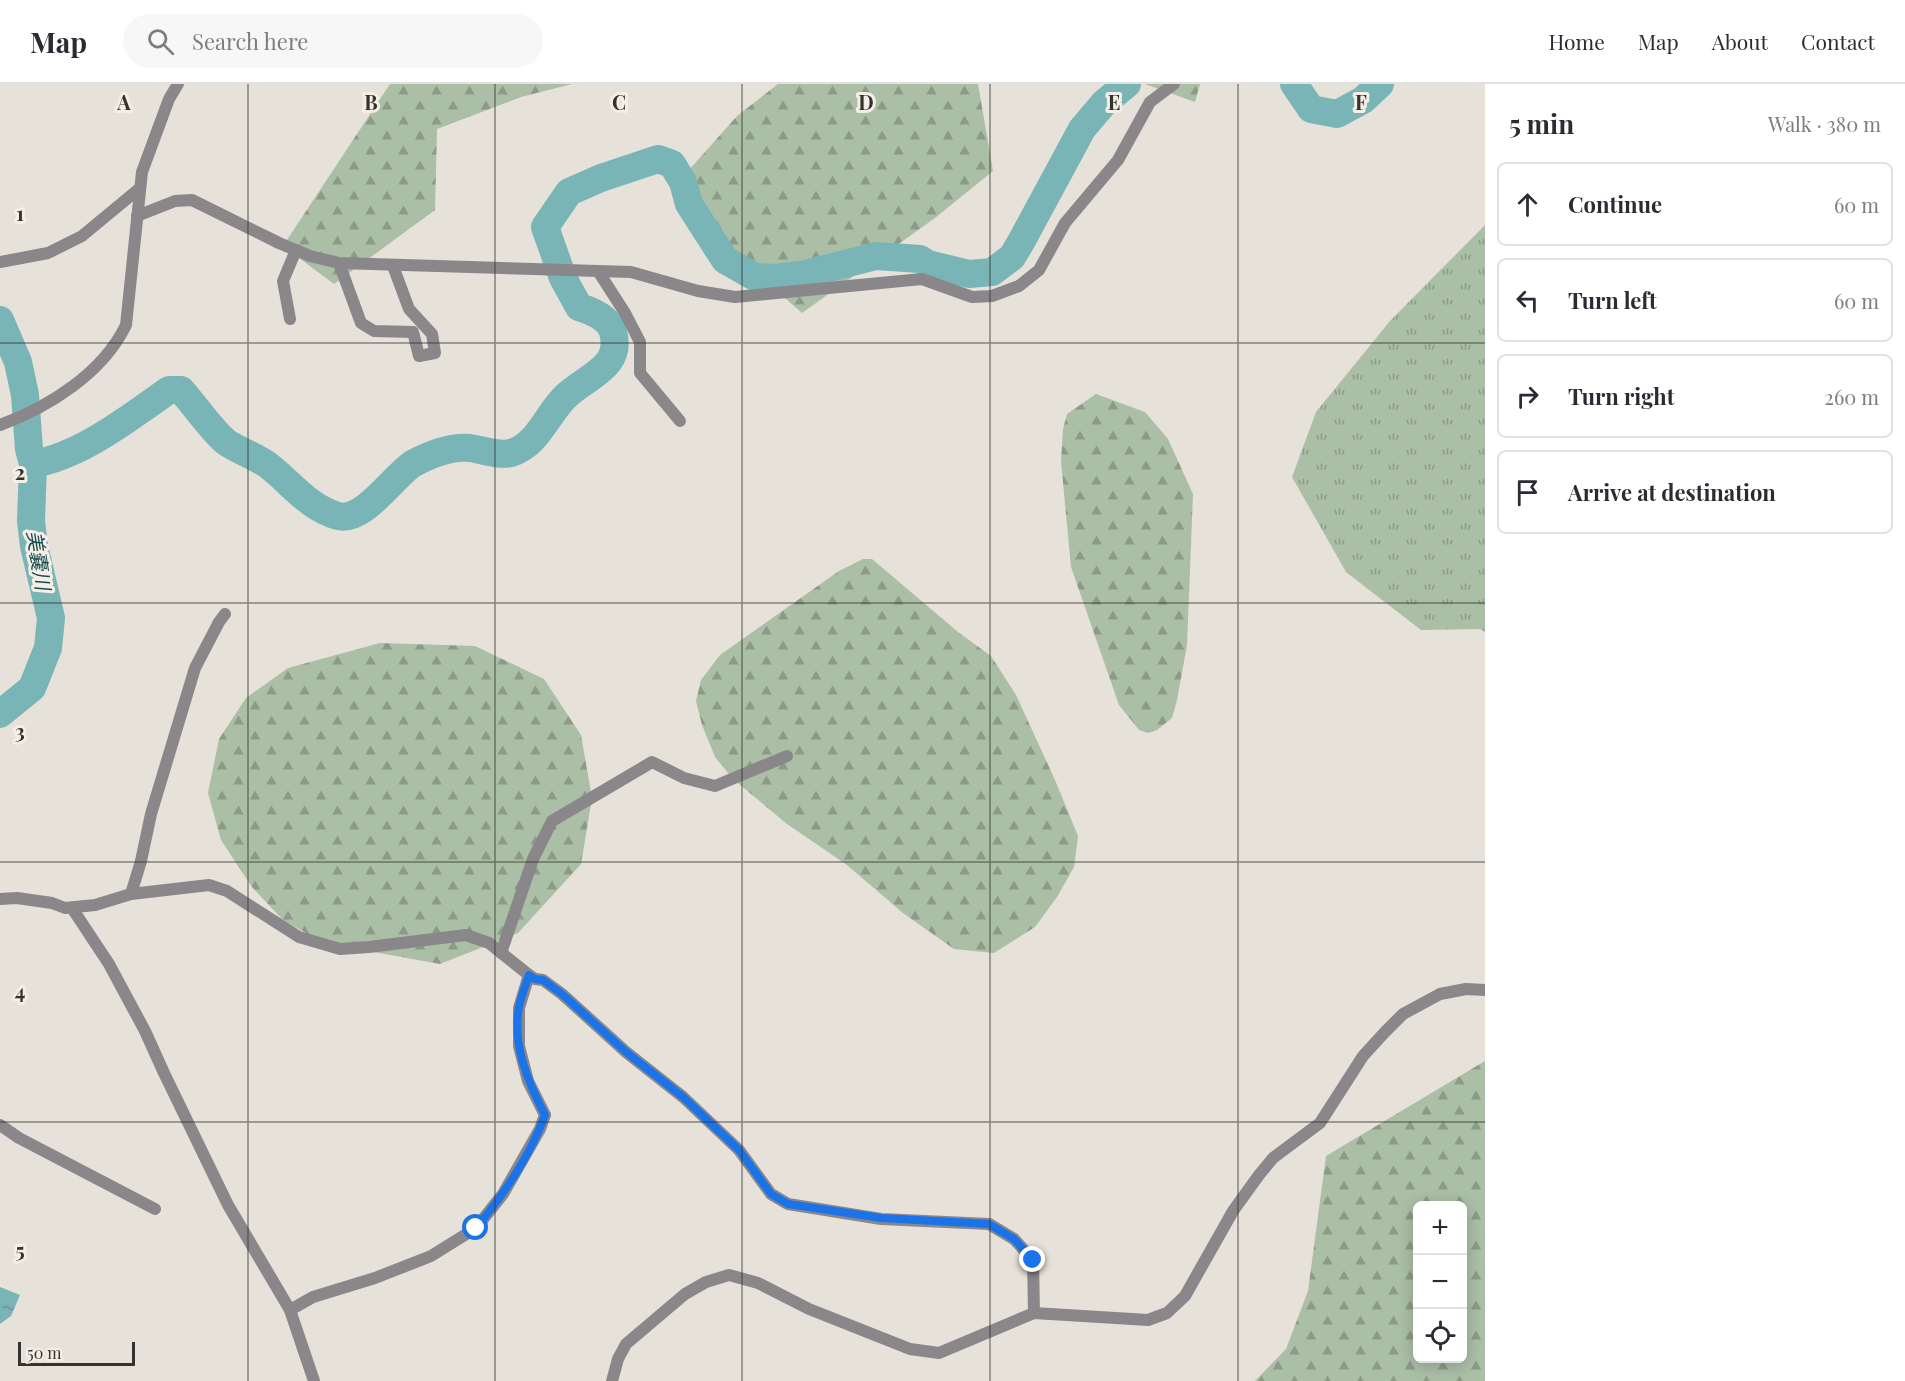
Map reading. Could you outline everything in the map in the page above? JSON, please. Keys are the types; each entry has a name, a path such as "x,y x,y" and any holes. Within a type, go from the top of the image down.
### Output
{"street":[{"path":"0,424 46,402 96,367 118,340 126,325 142,172 169,99 178,84"},
{"path":"137,216 175,201 192,200 296,250 339,263 632,272 698,291 735,297 922,279 972,297 992,296 1020,286 1039,270 1065,223 1118,160 1150,102 1174,84"},
{"path":"0,262 48,253 82,236 140,188"},
{"path":"290,319 283,280 296,250"},
{"path":"339,263 361,323 374,331 413,332 419,356 435,353 432,334 409,309 393,266"},
{"path":"598,271 625,312 640,342 640,373 680,421"},
{"path":"131,894 151,814 195,669 219,621 225,614"},
{"path":"501,953 533,859 552,821 652,762 684,778 715,786 787,756"},
{"path":"0,899 17,898 72,908 95,905 131,894 209,885 227,891 299,937 340,949 466,935 489,943 529,975 543,980 562,994 626,1052 683,1097 739,1150 771,1194 788,1204 881,1218 989,1224 1014,1239 1033,1260 1034,1313"},
{"path":"72,908 109,964 145,1031 228,1205 290,1310 314,1381"},
{"path":"290,1310 313,1297 375,1278 431,1256 476,1228 503,1194 540,1129 545,1115 528,1081 519,1046 519,1008 529,975"},
{"path":"612,1381 618,1359 626,1344 685,1294 706,1282 729,1275 758,1283 809,1309 910,1349 939,1353 1034,1313 1148,1320 1167,1313 1185,1296 1233,1210 1259,1175 1273,1158 1320,1123 1363,1056 1385,1032 1403,1014 1440,994 1466,989 1485,990"},
{"path":"0,1125 19,1138 156,1209"}],"green space":[{"path":"390,84 572,84 521,97 437,129 435,210 334,284 283,246"},
{"path":"778,84 978,84 993,171 935,218 802,313 721,242 681,179 737,116"},
{"path":"1145,84 1200,84 1195,102"},
{"path":"1485,225 1485,632 1480,629 1421,630 1346,572 1292,477 1316,412 1390,321"},
{"path":"1096,394 1145,412 1168,439 1193,494 1187,645 1177,700 1172,718 1157,730 1149,733 1139,730 1119,705 1071,567 1061,461 1063,429 1067,414"},
{"path":"863,559 872,559 958,632 991,656 1016,695 1078,836 1074,867 1057,897 1035,927 994,953 954,949 903,913 847,865 787,824 733,779 715,757 702,725 696,701 701,680 720,655 839,571"},
{"path":"380,643 475,646 544,679 581,735 592,798 581,864 518,933 440,964 324,943 283,920 252,887 221,840 208,793 219,739 246,698 288,668"},
{"path":"1485,1061 1485,1381 1255,1381 1286,1349 1308,1291 1326,1156"}],"water":[{"path":"0,1287 20,1295 11,1316 0,1324"}],"waterway":[{"path":"33,464 69,453 121,424 169,390 181,390 226,442 269,466 318,507 338,516 348,516 369,505 407,468 434,454 448,449 463,448 501,454 520,449 535,436 566,396 601,370 608,362 615,344 611,327 599,316 579,307 563,278 545,227 569,192 601,178 658,159 672,164 683,182 689,204 725,260 755,277 774,278 801,275 876,256 920,259 928,264 969,274 992,272 1012,257 1082,129 1104,103 1127,84"},
{"path":"1294,84 1311,109 1337,114 1363,100 1380,84"},
{"name":"美嚢川","path":"0,320 18,362 25,395 29,449 33,464 31,521 34,546 51,618 48,648 32,688 0,714"}],"route":[{"path":"476,1228 503,1194 540,1129 545,1115 528,1081 519,1046 519,1008 529,975 543,980 562,994 626,1052 683,1097 739,1150 771,1194 788,1204 881,1218 989,1224 1014,1239 1033,1260"}]}
